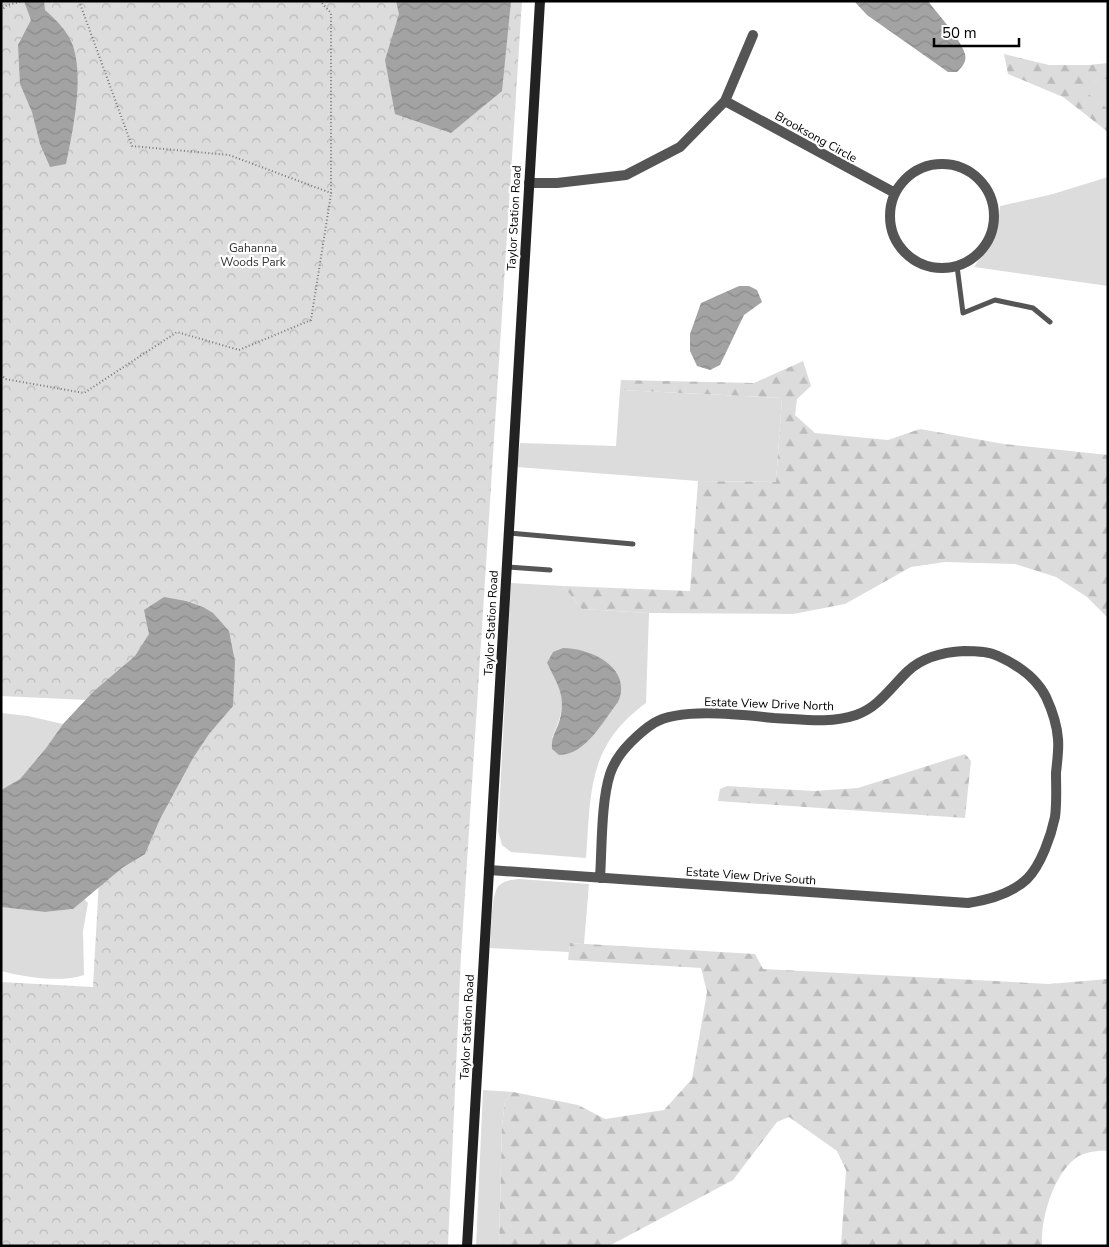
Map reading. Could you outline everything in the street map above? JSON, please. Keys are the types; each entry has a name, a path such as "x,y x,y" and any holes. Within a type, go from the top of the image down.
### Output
{"main road":[{"name":"Taylor Station Road","path":"467,1246 540,1"}],"street":[{"path":"529,183 557,183 626,175 680,147 725,101 753,35"},
{"name":"Brooksong Circle","path":"725,101 895,193"},
{"path":"935,164 948,164 961,167 973,173 982,182 994,205 995,218 987,242 979,253 957,266 944,268 918,262 903,249 893,232 890,219 895,193 911,173 923,167 935,164"},
{"name":"Estate View Drive North","path":"600,878 606,797 610,774 620,753 636,736 656,722 702,713 816,720 842,719 857,715 872,707 884,698 909,670 929,658 950,652 973,651 995,654 1015,664 1033,678 1046,696 1054,716 1058,739 1055,817 1042,859 1027,879 1010,890"},
{"name":"Estate View Drive South","path":"489,870 968,903 989,900 1010,890"}],"lane":[{"path":"957,266 963,313 994,300 1032,308 1050,322"},
{"path":"509,533 632,544"},
{"path":"507,567 550,570"}],"path":[{"path":"1,11 7,5 24,1"},
{"path":"79,1 132,146 229,155 331,193"},
{"path":"1,374 4,379 84,393 177,332 240,350 312,320 331,193 331,13 320,1"}],"green space":[{"name":"Gahanna Woods Park","path":"1,1 522,1 461,956 448,1246 1,1246 1,982 93,987 109,701 1,696"},
{"path":"1004,54 1049,65 1108,63 1108,79 1098,79 1086,92 1108,109 1108,132 1063,97 1008,74"},
{"path":"1098,79 1108,79 1108,109 1085,92"},
{"path":"1108,177 1108,286 974,267 985,252 995,232 1000,206 1053,194"},
{"path":"803,361 811,386 797,399 795,415 815,433 888,440 920,429 1004,444 1108,455 1108,618 1087,597 1056,577 1015,564 945,562 911,567 845,604 793,614 649,613 582,609 563,586 690,591 698,481 776,482 782,398 620,390 621,380 754,383"},
{"path":"620,390 782,398 776,482 698,481 517,467 520,443 616,446"},
{"path":"511,583 563,586 582,609 649,613 646,703 627,719 612,736 602,754 592,791 586,858 511,852 502,845 498,831","holes":["547,663 618,702 552,738 560,716 562,698 559,685"]},
{"path":"1,713 28,716 63,724 20,779 1,790"},
{"path":"965,754 971,761 965,818 718,801 720,789 727,786 814,791 858,788"},
{"path":"519,879 589,884 584,944 570,943 569,952 490,948 492,908 497,888 504,882"},
{"path":"84,899 88,903 83,931 84,975 54,979 1,971 1,907 45,912 73,909"},
{"path":"570,943 755,954 763,969 1049,984 1108,979 1108,1151 1092,1152 1077,1157 1061,1174 1046,1210 1042,1246 841,1246 846,1170 837,1151 789,1117 777,1122 733,1180 609,1246 499,1246 502,1126 505,1101 513,1092 578,1105 605,1119 664,1110 692,1079 707,992 701,968 568,960"},
{"path":"483,1090 513,1092 505,1101 502,1126 499,1246 476,1246"}],"water":[{"path":"24,1 44,1 45,10 65,31 73,46 78,73 74,120 66,164 50,167 40,144 32,112 20,84 18,45 31,20"},
{"path":"396,1 511,1 502,91 451,133 395,114 385,60 399,14"},
{"path":"854,1 928,1 963,48 965,54 964,64 957,72 948,72 867,15"},
{"path":"739,286 749,286 757,290 762,302 744,315 720,365 710,370 697,366 690,351 690,334 701,303"},
{"path":"164,597 186,601 203,607 213,613 229,631 235,662 233,706 209,734 193,758 160,819 145,854 122,868 73,909 45,912 1,907 1,790 20,779 63,724 94,691 135,656 149,634 144,610"},
{"path":"563,648 586,652 607,662 620,679 621,690 618,702 593,736 578,749 569,754 559,755 552,749 552,744 560,719 562,703 560,690 547,663 553,652"}]}
